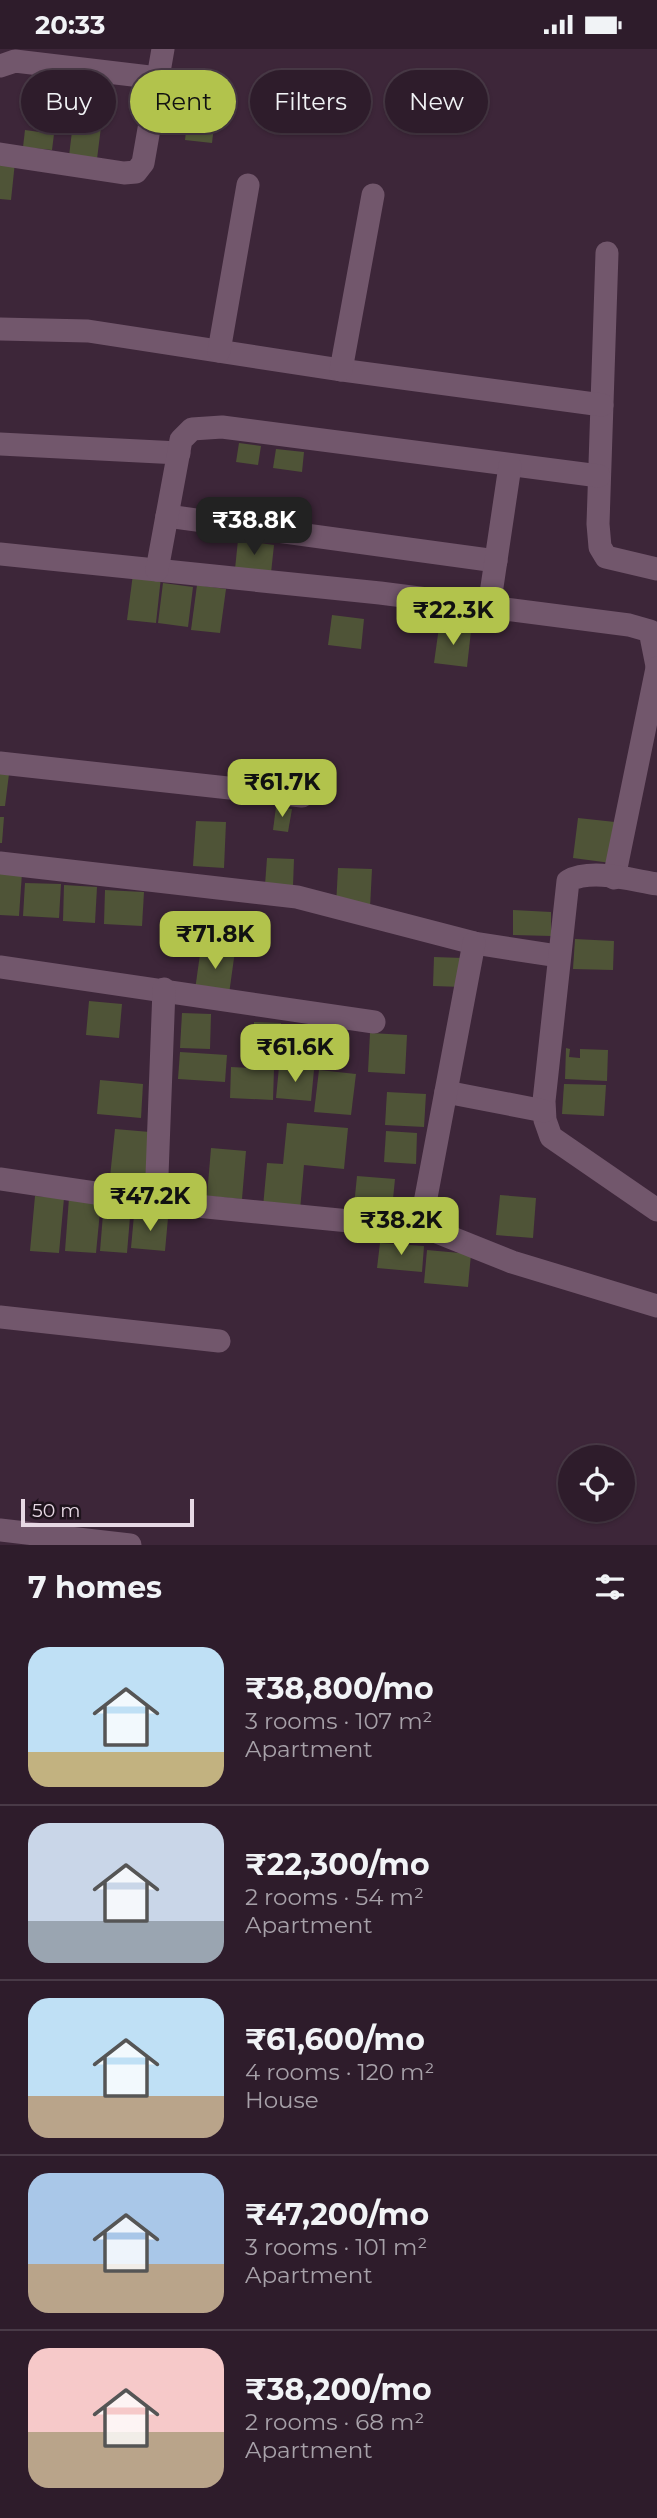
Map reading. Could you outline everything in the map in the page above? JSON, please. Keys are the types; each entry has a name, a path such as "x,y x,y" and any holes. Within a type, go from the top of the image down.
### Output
{"street":[{"path":"159,70 163,49"},
{"path":"0,66 15,61 130,75"},
{"path":"0,154 124,173 136,172 143,163 148,133"},
{"path":"219,351 248,185"},
{"path":"341,370 373,195"},
{"path":"607,253 598,524 600,547 606,557 657,569"},
{"path":"0,329 88,331 341,370 602,405"},
{"path":"157,570 181,440 192,429 222,427 600,476"},
{"path":"0,444 179,453"},
{"path":"489,607 510,465"},
{"path":"167,516 496,561"},
{"path":"0,554 489,607 629,625 650,631 657,667 652,714 614,877"},
{"path":"0,763 302,796"},
{"path":"0,863 297,897 474,943 558,956"},
{"path":"657,884 614,877 576,876 568,881 558,956 544,1111 551,1137 657,1210"},
{"path":"0,1179 156,1202 400,1226 412,1222 424,1208 474,943"},
{"path":"0,967 374,1022"},
{"path":"156,1202 164,989"},
{"path":"446,1092 544,1111"},
{"path":"412,1222 512,1262 657,1305"},
{"path":"0,1317 219,1341"},
{"path":"0,1530 130,1545"}],"building":[{"path":"25,133 54,134 52,150 23,147"},
{"path":"72,133 100,133 97,159 69,156"},
{"path":"186,133 213,133 212,143 185,140"},
{"path":"0,161 15,162 11,200 0,199"},
{"path":"239,443 261,446 258,465 236,462"},
{"path":"276,449 304,452 302,472 273,468"},
{"path":"238,540 274,545 271,573 235,569"},
{"path":"133,574 161,577 156,623 127,620"},
{"path":"163,583 193,587 188,627 158,623"},
{"path":"197,585 226,589 220,633 191,630"},
{"path":"332,615 364,619 361,649 328,645"},
{"path":"439,627 471,631 467,667 434,663"},
{"path":"0,773 9,774 5,806 0,806"},
{"path":"276,807 292,809 288,832 273,830"},
{"path":"0,817 4,817 2,843 0,843"},
{"path":"578,818 615,822 611,863 573,858"},
{"path":"196,821 226,822 224,868 193,866"},
{"path":"267,858 294,859 293,886 265,885"},
{"path":"338,868 372,869 370,908 336,906"},
{"path":"0,872 22,873 19,916 0,915"},
{"path":"25,883 61,884 59,918 23,916"},
{"path":"64,885 97,887 95,923 63,921"},
{"path":"105,890 144,892 142,926 104,924"},
{"path":"513,910 551,912 551,936 513,935"},
{"path":"575,939 614,941 613,970 573,969"},
{"path":"201,947 235,951 229,994 195,990"},
{"path":"434,957 463,958 462,987 433,986"},
{"path":"89,1001 122,1004 119,1038 86,1035"},
{"path":"182,1013 211,1014 210,1049 180,1048"},
{"path":"254,1022 281,1023 280,1060 253,1060"},
{"path":"370,1033 407,1035 405,1074 368,1072"},
{"path":"566,1048 570,1049 569,1057 580,1058 580,1049 608,1050 607,1081 565,1079"},
{"path":"180,1052 227,1055 225,1082 178,1079"},
{"path":"231,1067 274,1069 273,1100 230,1098"},
{"path":"279,1067 314,1070 311,1101 276,1098"},
{"path":"319,1070 356,1074 351,1115 314,1112"},
{"path":"100,1080 143,1084 141,1118 97,1114"},
{"path":"564,1084 606,1085 604,1116 562,1114"},
{"path":"387,1092 426,1094 424,1127 385,1125"},
{"path":"287,1123 348,1128 344,1169 304,1165 300,1210 263,1207 267,1163 283,1164"},
{"path":"115,1129 150,1132 146,1180 110,1177"},
{"path":"386,1131 417,1133 416,1164 384,1162"},
{"path":"211,1148 246,1151 242,1199 207,1196"},
{"path":"357,1176 395,1179 391,1219 353,1216"},
{"path":"500,1195 536,1198 533,1238 496,1235"},
{"path":"35,1196 64,1198 59,1253 30,1251"},
{"path":"69,1198 101,1201 96,1253 65,1251"},
{"path":"104,1202 131,1205 127,1253 100,1251"},
{"path":"134,1215 168,1218 165,1251 131,1248"},
{"path":"380,1243 424,1246 422,1272 377,1268"},
{"path":"427,1250 471,1254 468,1287 424,1283"}]}
